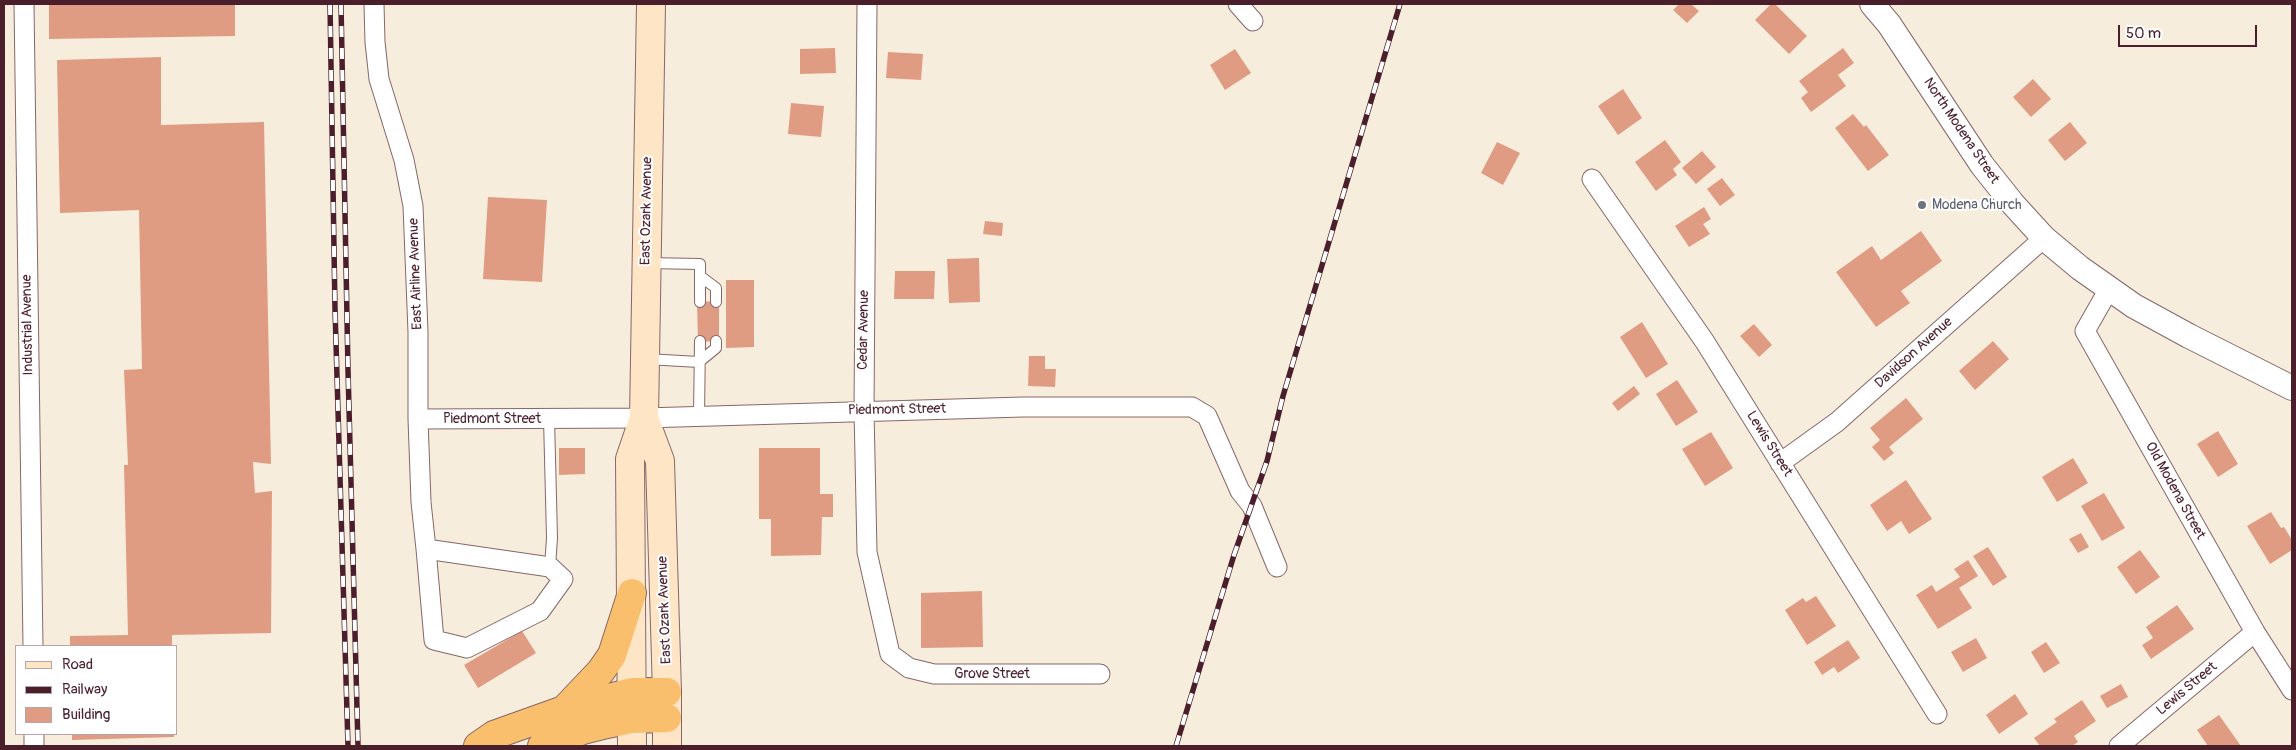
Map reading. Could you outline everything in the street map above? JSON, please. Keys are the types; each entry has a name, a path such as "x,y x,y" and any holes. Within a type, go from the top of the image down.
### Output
{"highway":[{"path":"564,710 601,671 612,655 632,593"},
{"path":"478,746 494,735 564,710 667,705"},
{"path":"544,746 583,730 632,706"},
{"path":"544,746 578,746"}],"main road":[{"name":"East Ozark Avenue","path":"632,746 630,459 644,418 652,4"},
{"name":"East Ozark Avenue","path":"644,418 660,461 667,746"}],"street":[{"name":"Industrial Avenue","path":"24,4 33,645"},
{"name":"East Airline Avenue","path":"374,4 375,42 379,79 404,160 413,206 418,332 418,419 434,640 467,648 540,611 563,579 550,567"},
{"name":"Cedar Avenue","path":"867,4 864,410 867,552 890,654"},
{"path":"1238,4 1253,21"},
{"name":"North Modena Street","path":"1872,4 1889,24 1982,165 2013,204 2044,238 2109,289 2134,306 2188,336 2292,388"},
{"name":"Lewis Street","path":"1592,179 1705,342 1936,714"},
{"name":"Davidson Avenue","path":"1780,463 1836,422 2044,238"},
{"name":"Old Modena Street","path":"2109,289 2085,331 2255,632 2292,690"},
{"name":"Piedmont Street","path":"418,419 644,418 864,410 1023,407 1192,407 1207,416 1240,491 1252,506 1277,567"},
{"path":"426,549 550,567"},
{"name":"Lewis Street","path":"2119,746 2255,632"},
{"name":"Grove Street","path":"890,654 909,668 934,674 1100,674"}],"lane":[{"path":"646,263 700,264 700,302"},
{"path":"700,276 716,288 716,302"},
{"path":"645,359 699,362 716,348 716,341"},
{"path":"699,416 700,342"},
{"path":"549,418 552,538 550,567"}],"building":[{"path":"49,4 235,4 235,36 49,39"},
{"path":"1679,4 1691,4 1699,11 1687,23 1673,10"},
{"path":"1771,4 1775,4 1807,36 1789,54 1755,20"},
{"path":"835,48 836,73 800,74 800,49"},
{"path":"1843,48 1854,63 1838,75 1846,86 1811,112 1801,98 1808,92 1799,81"},
{"path":"1235,49 1251,73 1225,90 1210,65"},
{"path":"888,52 923,54 921,80 886,78"},
{"path":"161,57 161,125 264,122 271,464 253,462 255,493 272,491 271,633 172,635 172,645 70,645 70,636 128,635 124,465 128,465 124,370 142,369 139,210 60,213 57,60"},
{"path":"2033,79 2051,99 2031,117 2013,97"},
{"path":"1623,89 1642,118 1618,135 1598,106"},
{"path":"791,103 824,106 821,137 788,134"},
{"path":"1853,114 1864,127 1866,125 1889,155 1868,171 1835,128"},
{"path":"2070,122 2087,143 2065,161 2048,140"},
{"path":"1665,140 1681,162 1673,169 1677,175 1656,191 1635,162"},
{"path":"1497,142 1520,153 1503,185 1481,173"},
{"path":"1702,151 1716,167 1696,184 1682,168"},
{"path":"1722,178 1735,195 1720,206 1707,189"},
{"path":"488,197 547,200 542,282 483,279"},
{"path":"1704,207 1711,219 1703,224 1710,234 1689,247 1675,226"},
{"path":"985,221 1003,223 1002,236 983,234"},
{"path":"1921,231 1942,261 1901,291 1910,303 1876,327 1836,272 1872,246 1881,260"},
{"path":"979,258 980,302 949,303 947,259"},
{"path":"895,271 935,271 934,299 894,299"},
{"path":"726,280 754,280 754,347 726,348"},
{"path":"719,301 719,341 698,342 697,302"},
{"path":"1642,322 1668,364 1646,378 1620,337"},
{"path":"1754,324 1772,345 1759,357 1740,336"},
{"path":"1993,341 2009,359 1975,390 1959,371"},
{"path":"1029,356 1045,356 1045,369 1056,369 1055,387 1028,386"},
{"path":"1677,380 1698,412 1676,426 1656,394"},
{"path":"1634,386 1640,394 1618,411 1612,403"},
{"path":"1906,398 1923,419 1889,447 1894,453 1884,461 1872,447 1880,440 1870,428"},
{"path":"2218,431 2238,464 2218,477 2197,444"},
{"path":"1711,432 1733,468 1705,486 1682,449"},
{"path":"559,448 585,448 585,474 559,475"},
{"path":"759,448 820,448 820,494 833,494 833,517 822,517 821,555 771,556 771,519 759,519"},
{"path":"2073,458 2088,483 2057,502 2042,477"},
{"path":"1906,480 1932,519 1909,534 1901,521 1887,531 1870,505"},
{"path":"2104,493 2125,528 2102,541 2081,506"},
{"path":"2271,512 2281,528 2284,527 2292,540 2292,550 2270,564 2247,526"},
{"path":"2081,533 2089,547 2078,553 2069,539"},
{"path":"1988,547 2007,577 1993,586 1973,556"},
{"path":"2140,550 2160,577 2136,594 2117,567"},
{"path":"1968,560 1978,576 1959,588 1972,608 1938,629 1916,595 1932,585 1936,592 1960,577 1954,569"},
{"path":"982,591 983,647 921,648 921,593"},
{"path":"1816,596 1836,626 1807,645 1785,610 1803,598 1806,602"},
{"path":"2177,605 2194,629 2151,659 2142,645 2153,638 2146,627"},
{"path":"522,631 536,653 478,688 464,665"},
{"path":"1976,638 1987,658 1963,672 1951,652"},
{"path":"1848,640 1860,658 1838,673 1834,667 1822,675 1814,662"},
{"path":"2046,642 2060,663 2044,673 2031,652"},
{"path":"2121,684 2128,697 2107,708 2100,696"},
{"path":"2015,694 2028,714 1999,734 1986,715"},
{"path":"2082,700 2096,721 2074,736 2078,742 2072,746 2040,746 2034,738 2057,722 2054,719"},
{"path":"2219,715 2241,746 2208,746 2197,730"},
{"path":"72,735 174,735 174,737 72,740"}],"railway":[{"path":"330,4 335,309 348,746"},
{"path":"341,4 358,746"},
{"path":"1176,746 1234,555 1267,461 1283,396 1400,4"}],"place":[{"name":"Modena Church","path":"1922,205"}]}
